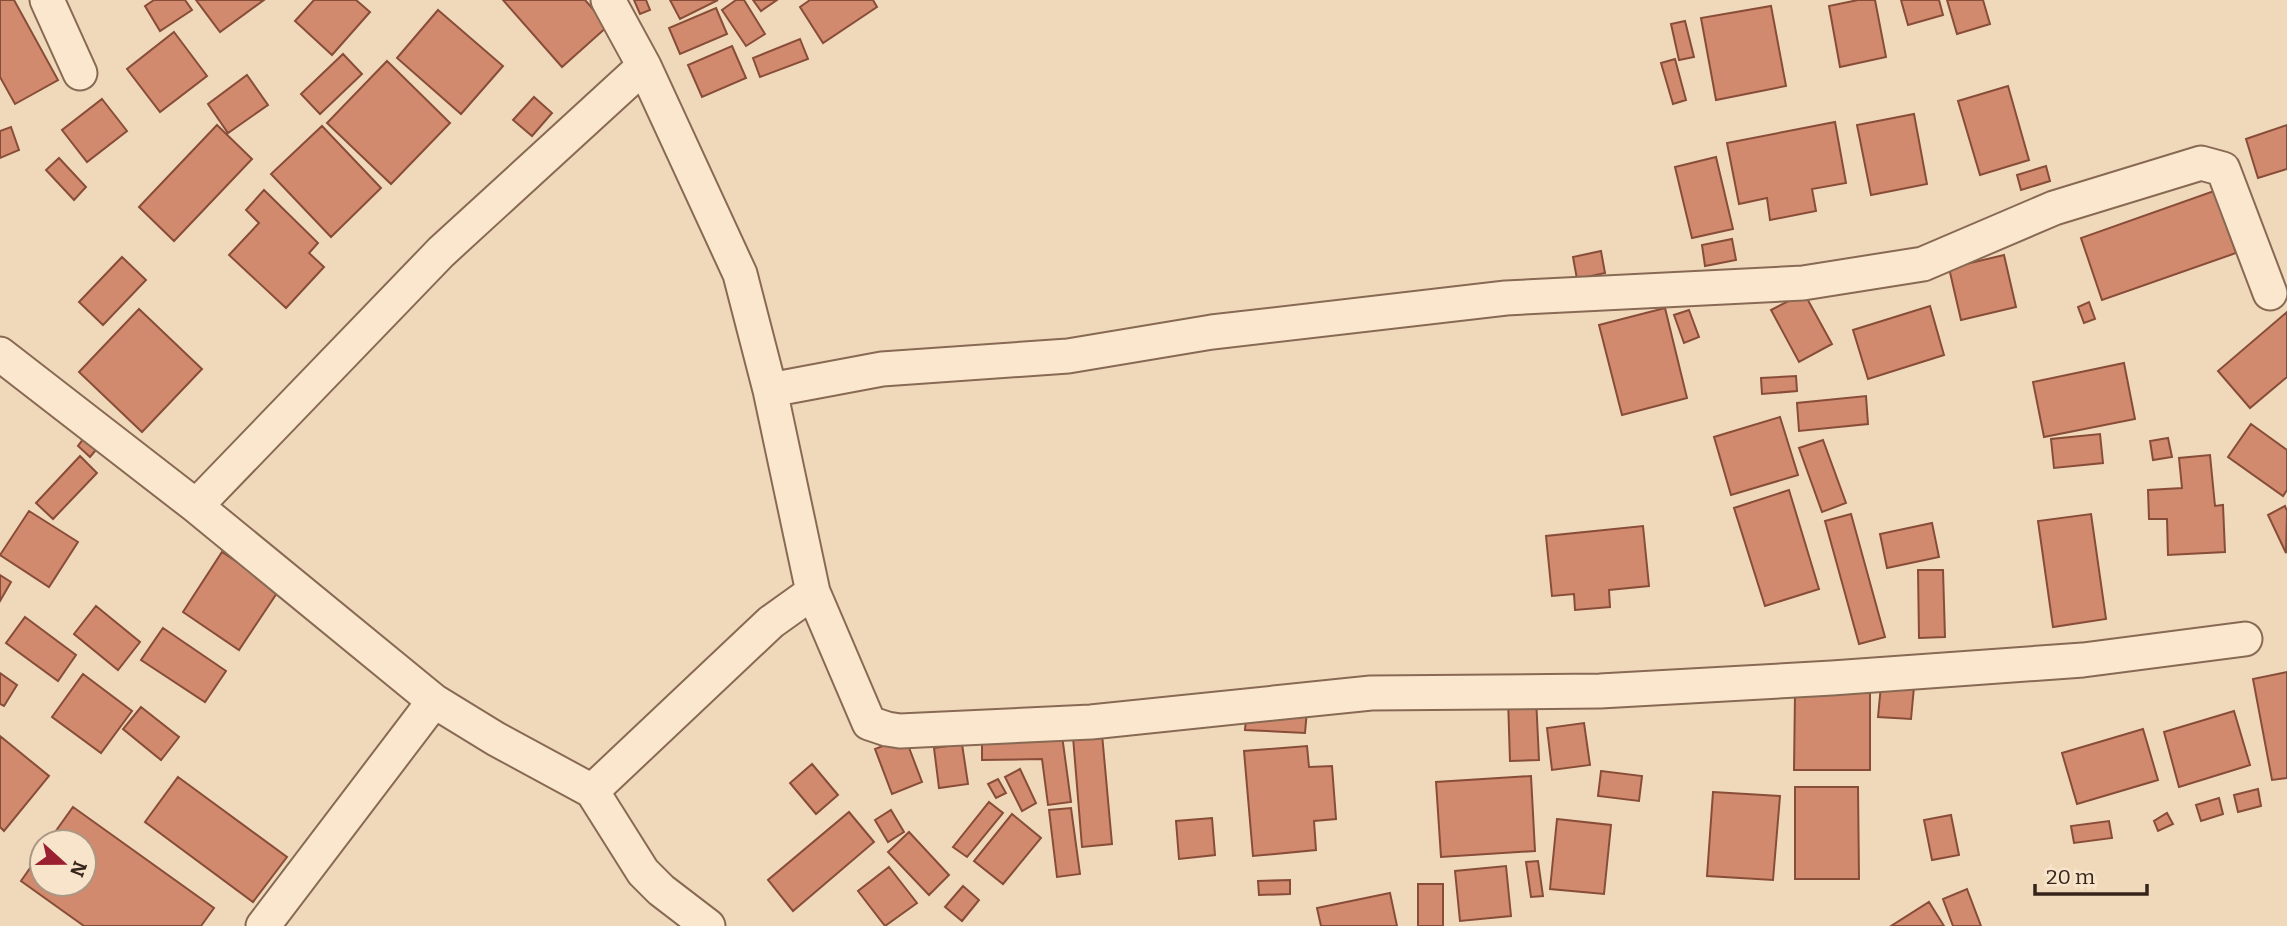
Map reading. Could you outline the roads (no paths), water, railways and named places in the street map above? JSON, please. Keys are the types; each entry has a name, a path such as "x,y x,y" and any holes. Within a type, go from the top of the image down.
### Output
{"street":[{"path":"47,0 80,73"},
{"path":"608,0 644,66 740,274 770,390 813,592 869,723 900,731 1091,722 1371,693 1600,691 1832,678 2083,660 2245,639"},
{"path":"196,506 441,252 644,66"},
{"path":"770,390 882,369 1068,356 1212,332 1506,298 1803,283 1870,273 1923,264 2054,208 2202,163 2223,169 2270,293"},
{"path":"0,354 196,506 434,701 496,739 592,791 643,872 661,890 708,926"},
{"path":"592,791 771,622 813,592"},
{"path":"263,926 434,701"}]}
